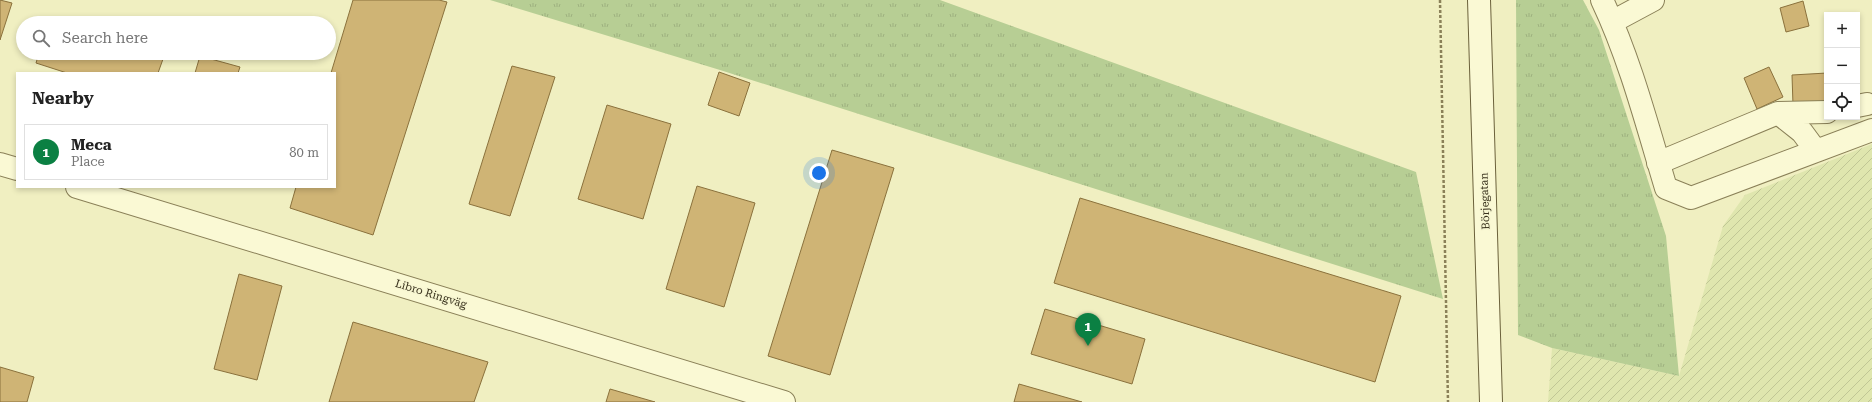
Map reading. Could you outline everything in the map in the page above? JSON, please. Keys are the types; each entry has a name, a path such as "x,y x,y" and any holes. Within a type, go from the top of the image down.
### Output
{"street":[{"name":"Börjegatan","path":"1479,0 1491,402"},
{"path":"1602,0 1612,22 1666,188 1691,198 1872,130"},
{"path":"1612,22 1653,0"},
{"path":"1658,163 1778,113 1824,112"},
{"path":"1778,113 1802,132 1816,151"},
{"path":"0,164 16,169"},
{"name":"Libro Ringväg","path":"80,188 784,402"}],"path":[{"path":"1440,0 1448,402"}],"green space":[{"path":"490,0 940,0 1416,172 1443,299 720,70"},
{"path":"1516,0 1583,0 1599,30 1666,236 1679,376 1552,348 1518,335"},
{"path":"1872,144 1872,402 1548,402 1552,348 1679,376 1723,226 1745,195"}],"building":[{"path":"0,0 12,3 0,40"},
{"path":"353,0 439,0 447,2 373,235 290,208 296,188 336,188 336,72 331,72"},
{"path":"1803,1 1809,26 1786,32 1780,8"},
{"path":"37,60 163,60 158,72 64,72 36,63"},
{"path":"199,60 215,60 240,67 238,72 195,72"},
{"path":"512,66 555,77 510,216 469,204"},
{"path":"1769,67 1783,97 1757,109 1744,78"},
{"path":"719,72 750,83 739,116 708,105"},
{"path":"1824,73 1824,103 1793,105 1792,75"},
{"path":"607,105 671,124 643,219 578,199"},
{"path":"832,150 894,168 830,375 768,356"},
{"path":"697,186 755,203 724,307 666,289"},
{"path":"1080,198 1401,296 1375,382 1054,283"},
{"path":"239,274 282,286 257,380 214,369"},
{"path":"1045,309 1145,339 1132,384 1031,354"},
{"path":"353,322 488,362 474,402 329,402"},
{"path":"0,367 34,377 27,402 0,402"},
{"path":"1019,384 1082,402 1014,402"},
{"path":"610,389 655,402 606,402"}],"place":[{"name":"Meca","path":"1088,346"}]}
